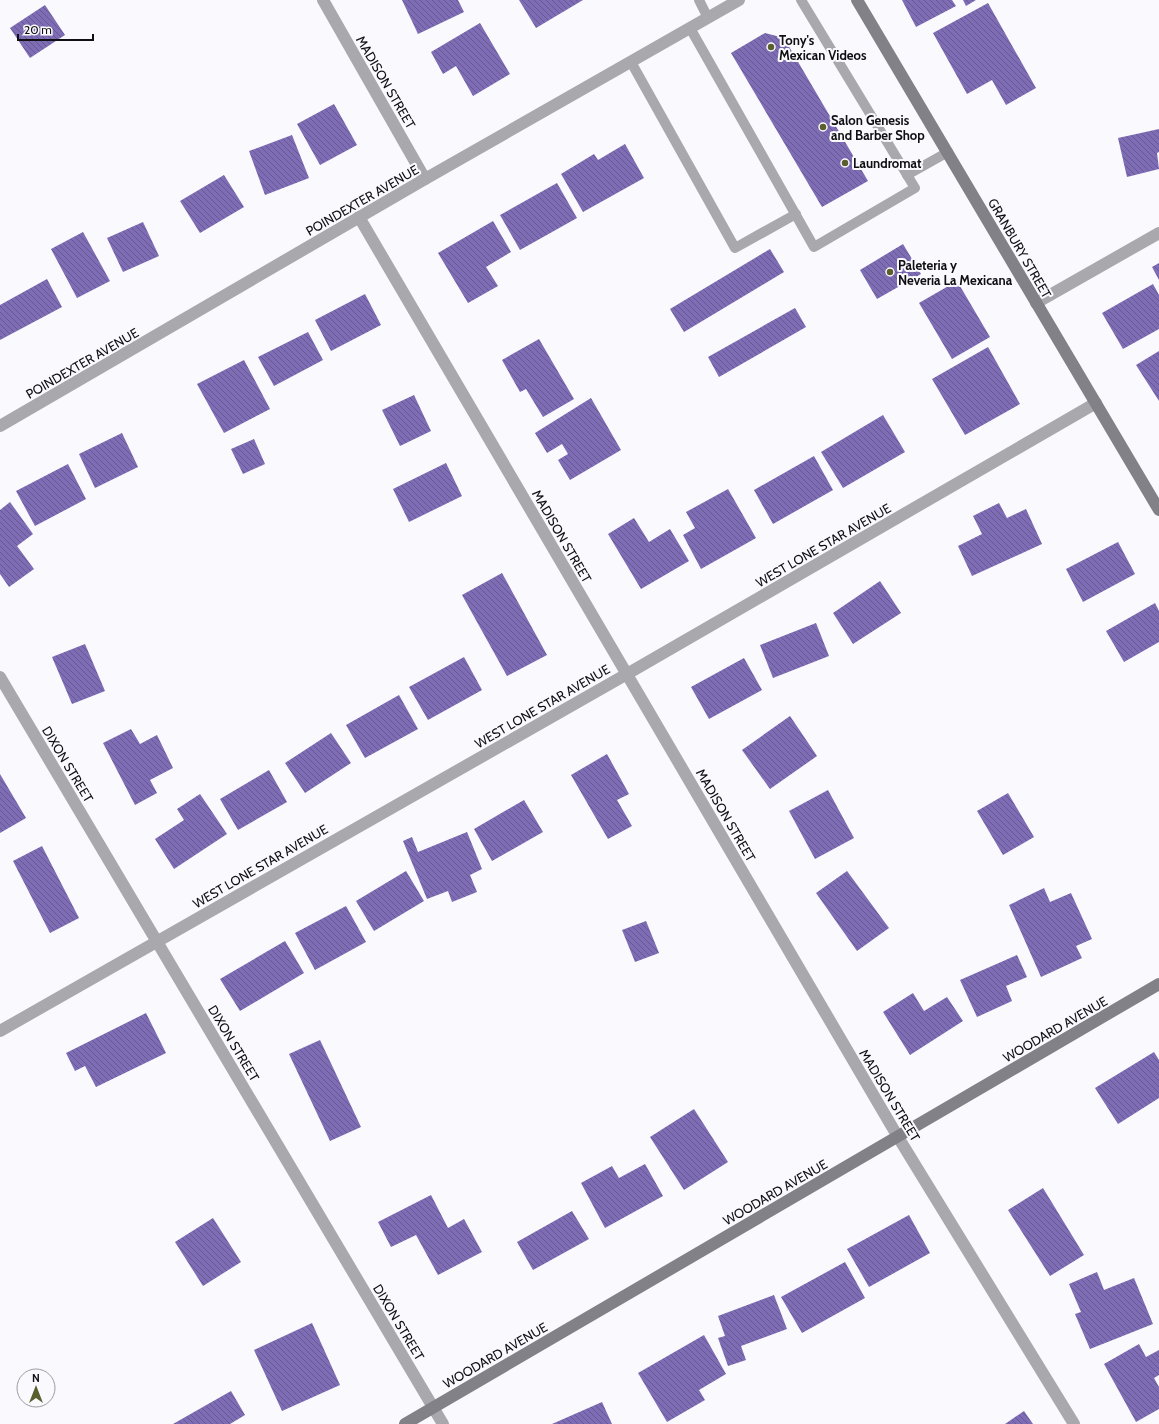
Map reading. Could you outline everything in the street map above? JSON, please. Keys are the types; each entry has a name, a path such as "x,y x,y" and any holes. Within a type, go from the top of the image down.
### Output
{"street":[{"name":"MADISON STREET","path":"323,0 425,179"},
{"name":"POINDEXTER AVENUE","path":"0,426 359,217 739,0"},
{"name":"GRANBURY STREET","path":"858,0 1159,510"},
{"name":"MADISON STREET","path":"359,217 898,1137 1074,1424"},
{"path":"1036,303 1159,233"},
{"name":"WEST LONE STAR AVENUE","path":"0,1032 157,940 627,674 1096,403"},
{"name":"DIXON STREET","path":"0,677 442,1424"},
{"name":"WOODARD AVENUE","path":"405,1424 1159,984"}],"lane":[{"path":"699,0 708,18"},
{"path":"690,28 814,247 915,188 801,0"},
{"path":"631,62 735,248 796,214"},
{"path":"907,175 948,152"}],"building":[{"path":"402,0 458,0 464,12 418,34"},
{"path":"519,0 583,0 536,28"},
{"path":"902,0 952,0 956,6 916,27"},
{"path":"963,0 976,0 966,6"},
{"path":"988,3 1036,88 1006,105 992,80 967,94 933,33"},
{"path":"45,5 65,35 30,58 10,28"},
{"path":"480,23 510,74 473,96 456,66 443,74 431,52"},
{"path":"765,33 784,38 868,181 822,207 731,53"},
{"path":"334,104 357,145 320,165 297,124"},
{"path":"1159,129 1159,152 1157,153 1159,169 1127,177 1118,138"},
{"path":"292,135 309,178 265,195 249,151"},
{"path":"625,144 644,178 583,212 561,174 594,154 598,160"},
{"path":"224,175 244,207 200,233 180,201"},
{"path":"557,183 577,218 520,250 500,215"},
{"path":"493,221 511,252 486,267 498,286 468,303 438,253"},
{"path":"143,222 159,256 123,272 107,238"},
{"path":"83,232 110,281 77,298 51,249"},
{"name":"Paleteria y Neveria La Mexicana","path":"903,244 921,274 877,299 860,270"},
{"path":"770,249 784,272 684,332 670,309"},
{"path":"1159,263 1159,280 1152,267"},
{"path":"47,279 62,307 0,340 0,305"},
{"path":"957,281 990,337 952,359 919,303"},
{"path":"1153,284 1159,295 1159,329 1123,349 1102,313"},
{"path":"365,294 381,325 331,351 315,320"},
{"path":"795,308 806,327 719,377 708,357"},
{"path":"308,332 323,360 274,386 258,357"},
{"path":"539,339 574,399 543,417 526,389 520,392 502,360"},
{"path":"988,347 1020,404 965,435 932,379"},
{"path":"1159,351 1159,401 1136,365"},
{"path":"244,360 270,409 224,433 197,384"},
{"path":"414,395 431,431 400,446 382,410"},
{"path":"591,398 621,450 570,480 558,460 568,454 562,444 547,453 535,433"},
{"path":"883,415 905,452 843,488 821,452"},
{"path":"122,433 138,467 95,488 79,454"},
{"path":"254,439 265,464 243,474 231,449"},
{"path":"814,456 833,490 773,524 754,490"},
{"path":"446,463 462,496 409,522 393,489"},
{"path":"68,464 86,499 35,526 16,491"},
{"path":"728,489 756,538 701,569 683,535 695,528 686,512"},
{"path":"10,502 33,534 17,546 34,569 9,587 0,574 0,510"},
{"path":"999,503 1007,518 1026,509 1042,544 972,576 958,546 982,534 973,516"},
{"path":"634,518 649,542 670,529 689,561 641,589 608,534"},
{"path":"1118,542 1135,574 1083,602 1066,569"},
{"path":"502,573 547,655 507,676 462,595"},
{"path":"880,581 901,613 853,644 833,613"},
{"path":"1155,603 1159,611 1159,642 1124,662 1106,631"},
{"path":"816,623 829,656 773,678 760,645"},
{"path":"85,644 105,691 72,704 52,657"},
{"path":"464,657 482,690 428,720 409,687"},
{"path":"744,658 762,690 709,719 691,687"},
{"path":"399,695 418,729 365,758 346,725"},
{"path":"790,716 817,756 770,789 742,750"},
{"path":"131,729 140,744 157,735 173,768 150,780 157,793 135,805 103,743"},
{"path":"331,733 351,763 305,793 285,763"},
{"path":"607,754 629,794 617,800 632,826 608,839 571,775"},
{"path":"269,770 287,802 238,830 220,799"},
{"path":"0,774 26,818 0,833"},
{"path":"828,790 854,838 815,859 789,811"},
{"path":"1008,793 1034,837 1003,855 977,811"},
{"path":"200,794 227,834 174,869 155,839 184,820 177,809"},
{"path":"524,800 543,832 492,861 474,829"},
{"path":"467,832 482,869 470,875 477,892 452,902 448,891 427,899 403,841 412,837 418,852"},
{"path":"42,846 79,918 50,933 13,861"},
{"path":"406,871 424,901 374,931 356,901"},
{"path":"847,871 889,928 857,951 816,893"},
{"path":"1044,888 1050,902 1071,893 1092,939 1076,946 1082,958 1041,977 1009,905"},
{"path":"346,906 366,942 315,970 295,933"},
{"path":"646,921 659,953 635,962 622,930"},
{"path":"285,941 304,973 240,1011 220,979"},
{"path":"1017,955 1027,977 1006,986 1012,1001 977,1017 960,980"},
{"path":"913,993 924,1011 947,997 963,1021 910,1055 883,1012"},
{"path":"146,1013 166,1053 96,1087 85,1066 75,1071 66,1053"},
{"path":"320,1040 361,1127 330,1141 289,1054"},
{"path":"1154,1052 1159,1060 1159,1098 1118,1124 1095,1088"},
{"path":"694,1109 728,1162 684,1190 650,1137"},
{"path":"645,1164 663,1196 605,1228 581,1183 612,1166 619,1178"},
{"path":"1043,1188 1084,1255 1050,1276 1008,1210"},
{"path":"431,1195 448,1228 464,1219 482,1252 438,1275 416,1235 391,1247 378,1222"},
{"path":"572,1211 589,1239 533,1270 517,1242"},
{"path":"909,1215 930,1253 869,1287 847,1249"},
{"path":"213,1218 241,1262 203,1286 175,1242"},
{"path":"845,1262 865,1298 802,1333 781,1297"},
{"path":"1097,1272 1104,1290 1134,1278 1153,1324 1090,1349 1075,1314 1081,1312 1069,1284"},
{"path":"774,1295 787,1329 741,1346 746,1360 728,1366 718,1338 725,1336 718,1316"},
{"path":"312,1323 340,1385 282,1411 254,1350"},
{"path":"704,1335 726,1374 699,1390 705,1400 667,1422 638,1373"},
{"path":"1139,1344 1146,1357 1159,1350 1159,1375 1154,1378 1159,1387 1159,1409 1136,1422 1104,1364"},
{"path":"231,1391 245,1415 230,1424 173,1424"},
{"path":"602,1402 612,1424 552,1424"},
{"path":"1024,1411 1033,1424 1005,1424"}],"place":[{"name":"Tony's Mexican Videos","path":"771,47"},
{"name":"Salon Genesis and Barber Shop","path":"823,127"},
{"name":"Laundromat","path":"845,163"},
{"name":"Paleteria y Neveria La Mexicana","path":"890,272"}]}
